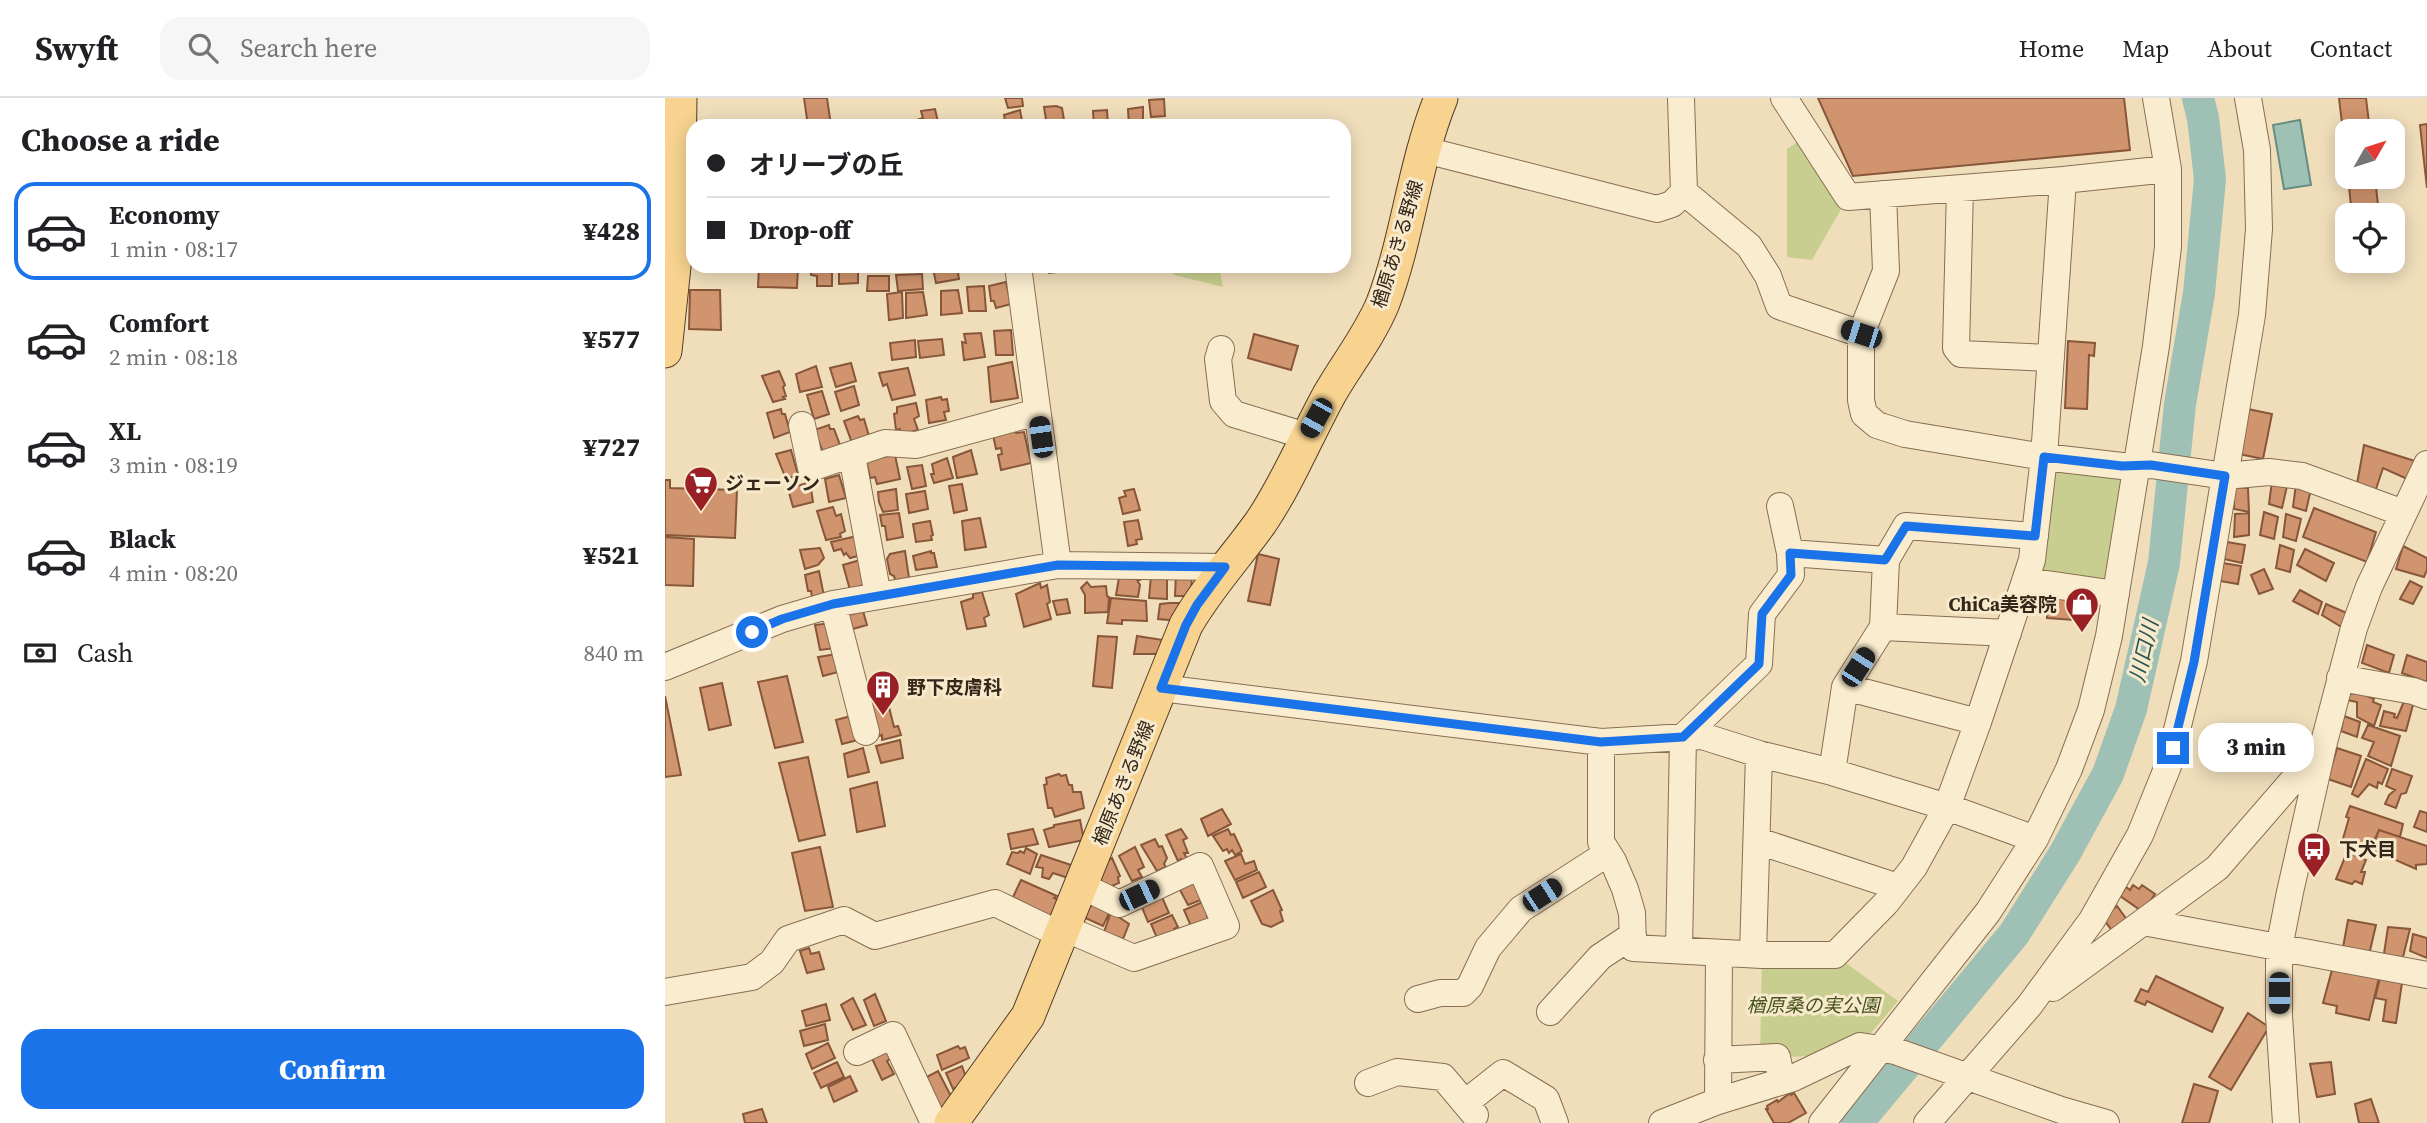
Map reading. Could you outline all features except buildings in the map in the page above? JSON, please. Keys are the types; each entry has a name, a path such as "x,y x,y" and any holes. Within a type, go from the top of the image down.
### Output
{"main road":[{"path":"665,351 686,229 680,98"},
{"name":"楢原あきる野線","path":"951,1123 1028,1016 1186,625 1197,605 1261,521 1296,463 1306,436 1382,304 1441,98"}],"street":[{"path":"1425,150 1657,209 1672,204 1684,192 1681,98"},
{"path":"1784,98 1848,197 2168,169"},
{"path":"1822,1123 1887,1049 1988,912 2035,839 2069,769 2091,710 2107,649 2116,594 2146,466 2168,247 2168,169 2156,98"},
{"path":"1927,1123 1964,1076 2029,1006 2068,954 2104,901 2134,847 2162,785 2194,662 2221,476 2252,315 2259,229 2257,150 2248,98"},
{"path":"1601,742 1601,842 1625,889 1632,913 1633,948 1835,956 1886,903 1914,867 1947,807 2032,560 2044,457 2063,180"},
{"path":"1960,189 1956,348 1961,354 2051,358"},
{"path":"1684,192 1749,246 1767,276 1779,306 1861,334"},
{"path":"1883,194 1885,271 1861,334 1861,400 1864,414 1877,425 1905,434 2044,457 2221,476 2269,472 2302,476 2403,513"},
{"path":"1019,273 1058,565"},
{"path":"1221,349 1218,359 1223,401 1234,414 1306,436"},
{"path":"802,425 811,468 885,443 916,445 1037,412"},
{"path":"852,456 878,596"},
{"path":"2286,1123 2279,1016 2279,948 2323,746 2354,628 2369,587 2427,464"},
{"path":"1679,950 1683,737 1759,664 1762,614 1791,575 1790,553 1780,506"},
{"path":"1832,772 1845,687 1883,627 1885,560 1906,526 2035,536"},
{"path":"1790,553 1885,560"},
{"path":"665,667 782,619 833,604 1058,565 1225,567"},
{"path":"2025,581 2116,594"},
{"path":"833,604 848,704 866,732"},
{"path":"1883,627 2008,634"},
{"path":"2340,678 2427,696"},
{"path":"1845,687 1978,722"},
{"path":"1161,688 1601,742 1702,736 1947,807 2035,839"},
{"path":"2029,1006 2181,897 2224,862 2323,746"},
{"path":"1753,954 1759,754"},
{"path":"1758,841 1898,887"},
{"path":"1418,999 1440,993 1463,993 1470,986 1488,948 1521,909 1608,853"},
{"path":"665,992 752,977 772,962 788,939 844,920 875,936 995,904 1134,958 1226,926 1200,866 1119,904 1082,886"},
{"path":"2143,922 2427,975"},
{"path":"1550,1012 1600,957 1633,935"},
{"path":"1718,1101 1719,953"},
{"path":"857,1052 893,1035 934,1123"},
{"path":"1662,1123 1718,1101 1782,1082 1860,1046 1887,1049 1964,1076 2060,1117 2106,1123"},
{"path":"1717,1060 1777,1057 1782,1082"},
{"path":"1368,1083 1397,1072 1443,1077 1470,1109 1503,1073 1546,1099 1555,1123"}],"green space":[{"path":"1808,135 1848,197 1812,260 1787,257 1787,149"},
{"path":"1173,273 1220,273 1223,287"},
{"path":"2044,457 2123,477 2105,592 2025,581"},
{"name":"楢原桑の実公園","path":"1762,955 1835,955 1898,1001 1860,1046 1838,1055 1760,1058"}],"water":[{"path":"2300,120 2311,185 2284,189 2273,125"}],"waterway":[{"name":"川口川","path":"1857,1123 2014,934 2065,853 2108,774 2131,709 2164,563 2180,404 2199,293 2210,179 2198,98"}],"place":[{"name":"ジェーソン","path":"701,513"},
{"name":"ChiCa美容院","path":"2082,634"},
{"name":"野下皮膚科","path":"883,717"},
{"name":"下犬目","path":"2314,879"}],"route":[{"path":"752,632 782,619 833,604 1058,565 1225,567 1186,625 1161,688 1601,742 1683,737 1759,664 1762,614 1791,575 1790,553 1885,560 1906,526 2035,536 2044,457 2122,466 2151,465 2225,476 2194,662 2173,748"}]}
